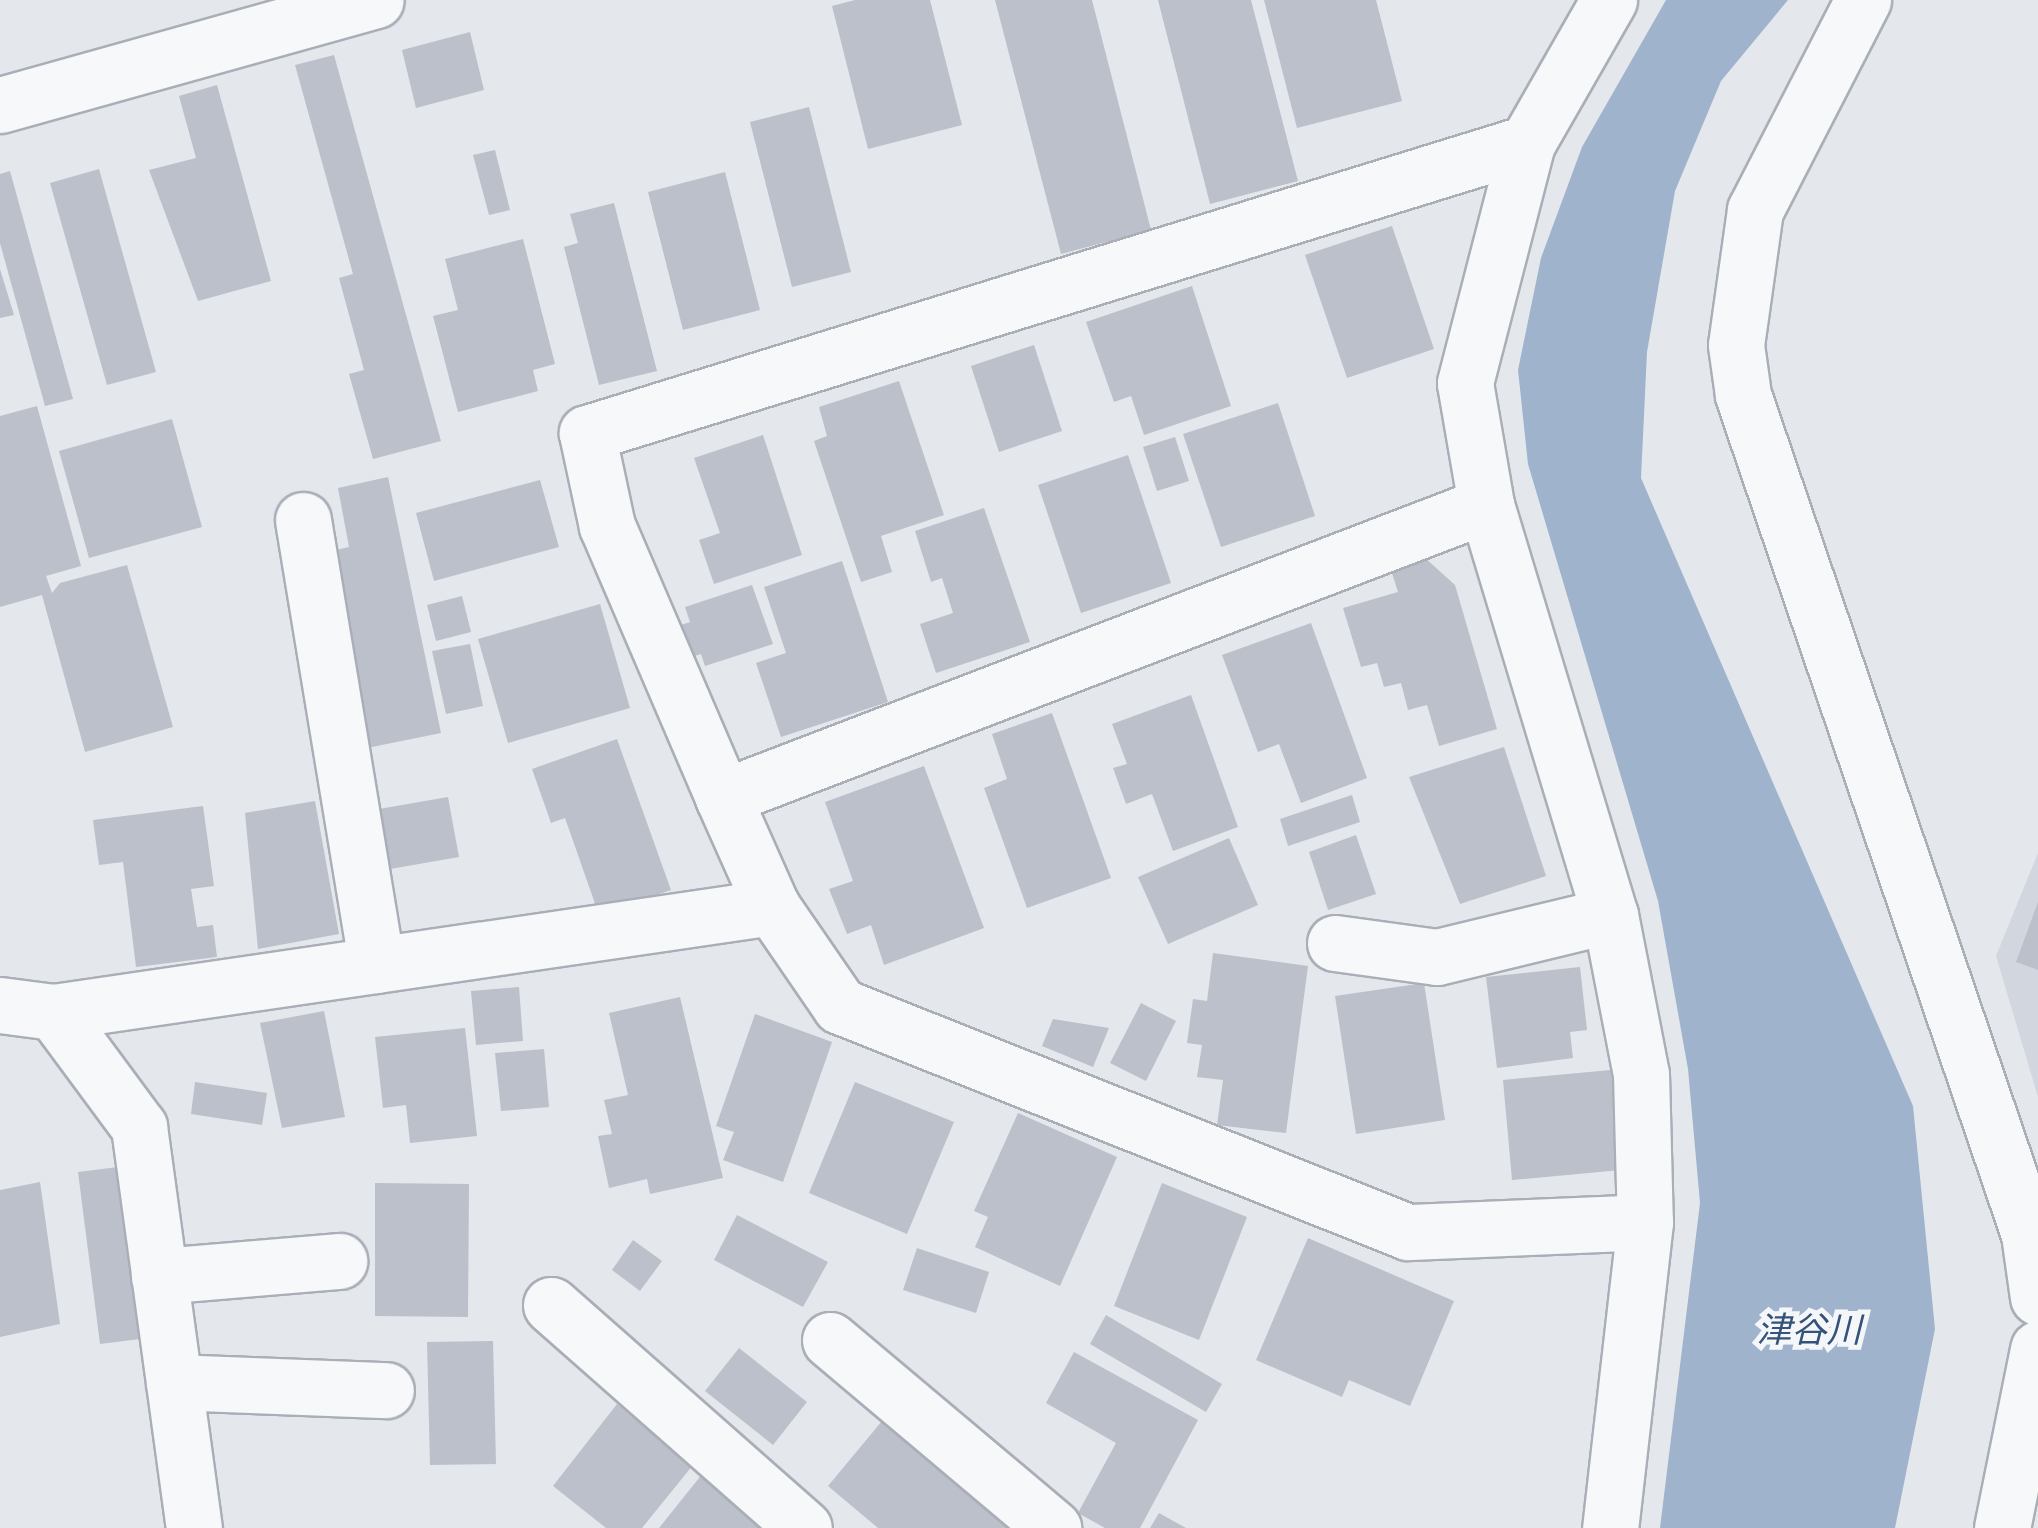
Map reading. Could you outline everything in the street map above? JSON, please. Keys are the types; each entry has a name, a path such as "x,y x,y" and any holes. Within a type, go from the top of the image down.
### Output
{"street":[{"path":"0,105 376,0"},
{"path":"1609,0 1527,143 1466,384 1486,505 1610,915 1641,1074 1645,1222 1610,1528"},
{"path":"1863,0 1755,210 1736,345 1743,395 2029,1234 2038,1298"},
{"path":"1527,143 587,434 607,526 723,797 772,907 840,1006 1408,1232 1645,1222"},
{"path":"723,797 1486,505"},
{"path":"302,520 377,965"},
{"path":"0,1005 54,1012 772,907"},
{"path":"1335,942 1437,956 1610,915"},
{"path":"54,1012 139,1127 194,1528"},
{"path":"160,1276 339,1261"},
{"path":"551,1305 804,1528"},
{"path":"830,1340 1053,1528"},
{"path":"174,1382 386,1390"},
{"path":"2002,1528 2036,1382"}],"shaded area":[{"path":"2038,853 2038,1097 1996,956"}],"water":[{"name":"津谷川","path":"1666,0 1788,0 1721,81 1675,191 1647,352 1641,478 1913,1106 1935,1329 1895,1528 1660,1528 1700,1203 1688,1069 1658,901 1528,464 1518,370 1541,258 1582,147"}],"building":[{"path":"855,0 930,0 962,125 868,149 832,6"},
{"path":"995,0 1092,0 1151,230 1061,254"},
{"path":"1158,0 1251,0 1298,181 1210,204"},
{"path":"1264,0 1376,0 1402,101 1297,128"},
{"path":"470,32 484,90 416,108 402,50"},
{"path":"334,55 441,441 373,459 349,374 364,370 339,278 353,274 295,65"},
{"path":"217,85 271,281 198,301 149,170 196,158 179,96"},
{"path":"809,107 851,272 792,287 750,122"},
{"path":"495,150 510,210 489,215 473,155"},
{"path":"99,169 156,372 107,385 50,183"},
{"path":"10,171 73,399 45,406 0,243 0,174"},
{"path":"725,172 760,310 683,330 648,192"},
{"path":"614,203 657,371 599,385 564,247 578,243 570,214"},
{"path":"1392,226 1434,349 1347,378 1305,255"},
{"path":"523,239 555,364 533,370 538,391 458,412 433,316 458,310 445,259"},
{"path":"0,269 14,315 0,318"},
{"path":"1192,286 1231,406 1144,435 1131,396 1114,402 1086,322"},
{"path":"1034,345 1062,431 999,452 971,366"},
{"path":"899,381 944,515 881,536 892,572 861,582 814,441 827,436 819,407"},
{"path":"1278,403 1315,516 1221,547 1183,434"},
{"path":"37,406 81,566 46,576 52,593 60,583 127,565 173,727 85,752 42,595 0,607 0,416"},
{"path":"172,419 202,527 89,558 59,451"},
{"path":"763,435 802,555 714,584 699,540 720,533 694,458"},
{"path":"1175,437 1189,481 1157,491 1143,447"},
{"path":"1128,455 1171,583 1081,613 1038,485"},
{"path":"388,477 441,733 367,748 327,552 349,547 338,488"},
{"path":"540,480 559,547 434,581 416,513"},
{"path":"984,508 1030,642 936,673 920,624 953,613 942,578 931,582 915,531"},
{"path":"1424,557 1455,585 1497,729 1439,746 1427,705 1408,710 1401,683 1384,687 1377,663 1361,667 1343,608 1398,592 1390,567"},
{"path":"842,561 888,702 781,737 756,663 786,653 764,587"},
{"path":"752,585 773,644 705,666 701,654 685,659 675,627 690,622 685,607"},
{"path":"462,596 471,632 436,641 427,605"},
{"path":"600,604 630,708 508,743 478,639"},
{"path":"1311,623 1367,778 1301,803 1279,744 1258,752 1222,655"},
{"path":"470,644 483,706 446,714 432,651"},
{"path":"1191,695 1238,827 1173,851 1152,794 1126,804 1113,768 1127,764 1112,724"},
{"path":"1052,713 1111,878 1027,908 984,788 1007,779 992,734"},
{"path":"617,739 671,890 599,915 565,818 551,823 532,769"},
{"path":"1504,747 1546,876 1460,904 1409,777"},
{"path":"924,766 984,928 884,965 871,925 847,934 829,889 853,881 825,802"},
{"path":"1352,795 1360,822 1288,846 1280,819"},
{"path":"448,797 459,857 390,869 379,809"},
{"path":"315,801 339,934 258,949 245,813"},
{"path":"203,806 214,886 191,889 197,927 213,925 217,957 136,967 123,862 99,865 93,820"},
{"path":"1356,835 1376,894 1328,910 1309,852"},
{"path":"1229,838 1258,905 1168,944 1138,877"},
{"path":"2038,902 2038,970 2016,962"},
{"path":"1213,953 1308,966 1286,1133 1217,1125 1223,1080 1197,1077 1202,1045 1187,1043 1193,999 1207,1001"},
{"path":"1580,967 1587,1030 1570,1032 1573,1058 1497,1068 1486,977"},
{"path":"1424,983 1445,1120 1356,1134 1335,996"},
{"path":"519,987 523,1041 476,1045 471,991"},
{"path":"680,997 723,1178 650,1194 647,1179 609,1188 598,1136 612,1134 604,1100 628,1095 609,1013"},
{"path":"1141,1003 1176,1021 1146,1081 1110,1063"},
{"path":"324,1011 345,1117 282,1128 260,1023"},
{"path":"755,1014 832,1042 783,1182 723,1160 734,1132 716,1126"},
{"path":"1053,1019 1109,1028 1093,1067 1042,1046"},
{"path":"465,1028 477,1136 410,1143 406,1105 383,1108 375,1037"},
{"path":"544,1049 549,1107 501,1111 495,1053"},
{"path":"1611,1070 1621,1170 1512,1180 1503,1080"},
{"path":"195,1082 267,1093 262,1125 191,1114"},
{"path":"855,1082 954,1122 907,1234 809,1193"},
{"path":"1018,1113 1117,1157 1060,1286 975,1247 988,1217 974,1211"},
{"path":"134,1165 156,1337 100,1344 78,1172"},
{"path":"40,1182 60,1324 0,1337 0,1190"},
{"path":"375,1183 469,1184 468,1317 375,1316"},
{"path":"1162,1183 1247,1217 1199,1340 1114,1306"},
{"path":"737,1215 828,1262 803,1307 714,1260"},
{"path":"1308,1238 1454,1301 1410,1406 1349,1380 1342,1397 1256,1360"},
{"path":"633,1240 662,1261 640,1291 612,1270"},
{"path":"917,1248 989,1272 976,1313 903,1290"},
{"path":"1106,1315 1222,1384 1206,1412 1090,1344"},
{"path":"493,1341 496,1464 430,1465 427,1342"},
{"path":"739,1348 807,1402 773,1445 705,1391"},
{"path":"1074,1352 1198,1420 1140,1528 1105,1528 1078,1513 1116,1443 1046,1403"},
{"path":"617,1404 693,1465 642,1528 606,1528 553,1486"},
{"path":"887,1415 1021,1528 878,1528 828,1486"},
{"path":"703,1473 771,1528 659,1528"},
{"path":"1159,1513 1186,1528 1150,1528"}]}
